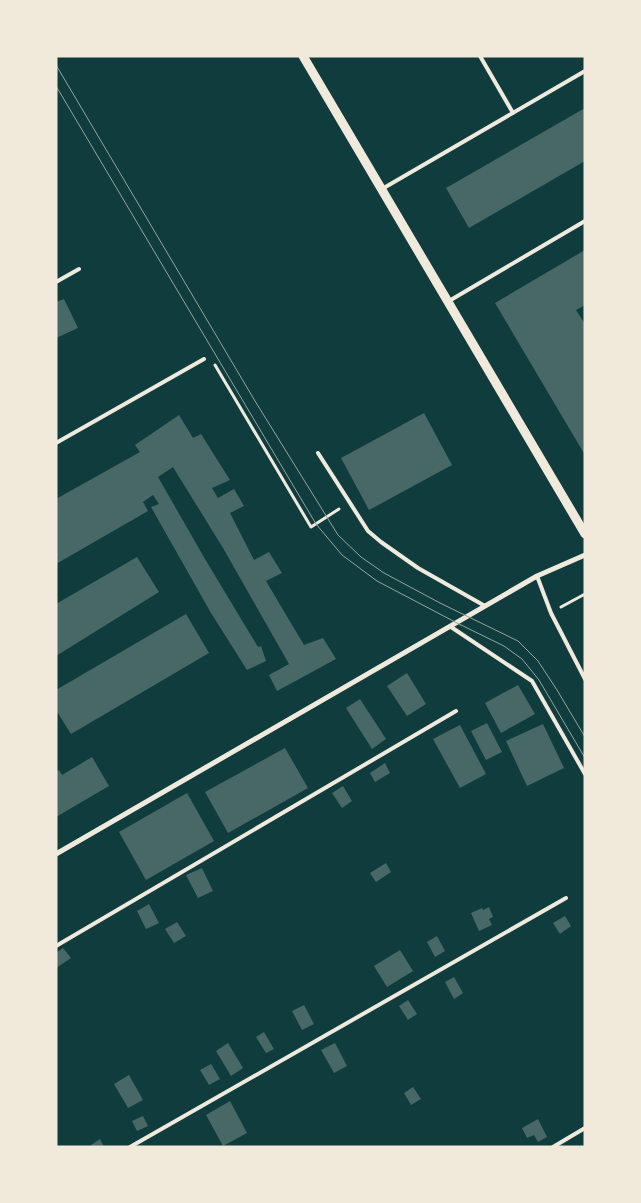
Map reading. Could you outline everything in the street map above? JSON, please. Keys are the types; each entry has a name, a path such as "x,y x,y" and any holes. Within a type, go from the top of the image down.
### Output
{"street":[{"path":"304,56 585,534"},
{"path":"56,854 537,576 585,556"}],"lane":[{"path":"480,56 513,113"},
{"path":"382,189 585,71"},
{"path":"448,301 585,221"},
{"path":"56,282 78,269"},
{"path":"56,443 204,359"},
{"path":"318,453 368,531 418,568 485,606"},
{"path":"537,576 551,613 585,679"},
{"path":"451,627 532,681 585,774"},
{"path":"56,946 456,711"},
{"path":"130,1147 566,898"},
{"path":"553,1147 585,1128"}],"path":[{"path":"204,359 211,358 311,527 350,502"},
{"path":"551,613 585,594"}],"building":[{"path":"585,108 585,161 469,228 446,188"},
{"path":"585,250 585,305 576,310 585,324 585,455 495,303"},
{"path":"64,299 78,328 56,338 56,302"},
{"path":"424,413 452,465 369,510 341,458"},
{"path":"179,415 193,438 201,434 230,480 212,488 218,498 234,489 244,506 230,513 254,560 269,552 282,573 266,581 304,645 323,638 336,659 277,691 269,675 289,664 223,548 173,467 158,477 258,647 261,646 266,661 247,670 211,613 151,507 159,504 153,495 143,502 148,511 56,564 56,499 140,452 135,445"},
{"path":"137,557 159,592 56,656 56,604"},
{"path":"186,614 209,653 71,734 56,710 56,690"},
{"path":"407,673 426,704 407,716 387,686"},
{"path":"518,685 535,714 501,733 485,703"},
{"path":"360,699 386,739 372,749 346,708"},
{"path":"487,723 502,752 486,760 471,731"},
{"path":"543,724 564,768 527,786 506,741"},
{"path":"460,725 486,774 460,788 433,739"},
{"path":"285,748 308,788 228,833 205,792"},
{"path":"92,757 109,786 56,817 56,772 59,770 62,775"},
{"path":"385,763 390,773 375,782 370,773"},
{"path":"343,786 352,801 342,808 332,793"},
{"path":"187,793 214,841 146,880 119,832"},
{"path":"386,863 391,872 376,882 370,873"},
{"path":"202,868 213,891 198,898 186,875"},
{"path":"149,904 159,923 146,929 137,911"},
{"path":"489,907 493,917 489,919 492,925 479,931 471,913"},
{"path":"565,916 571,926 560,934 553,923"},
{"path":"177,922 186,936 174,943 165,929"},
{"path":"437,936 445,951 435,957 427,942"},
{"path":"63,948 71,958 56,968 56,953"},
{"path":"400,950 413,971 387,987 374,966"},
{"path":"454,977 463,993 454,999 445,982"},
{"path":"408,1000 417,1014 408,1020 399,1006"},
{"path":"304,1005 314,1024 302,1030 292,1011"},
{"path":"264,1032 274,1049 266,1053 256,1037"},
{"path":"228,1043 243,1068 231,1076 216,1051"},
{"path":"335,1043 347,1066 334,1073 321,1050"},
{"path":"211,1064 220,1079 209,1085 200,1070"},
{"path":"129,1075 143,1100 128,1108 114,1084"},
{"path":"413,1087 421,1099 411,1105 404,1093"},
{"path":"230,1101 247,1133 223,1146 206,1115"},
{"path":"143,1116 148,1126 137,1131 132,1121"},
{"path":"538,1119 547,1137 538,1142 534,1135 527,1138 522,1128"},
{"path":"100,1139 104,1147 88,1147"}],"tram line":[{"path":"56,65 255,401 338,535 361,557 384,573 518,641 538,661 585,737"},
{"path":"56,86 316,524 342,555 377,581 504,646 522,659 539,680 585,758"}]}
